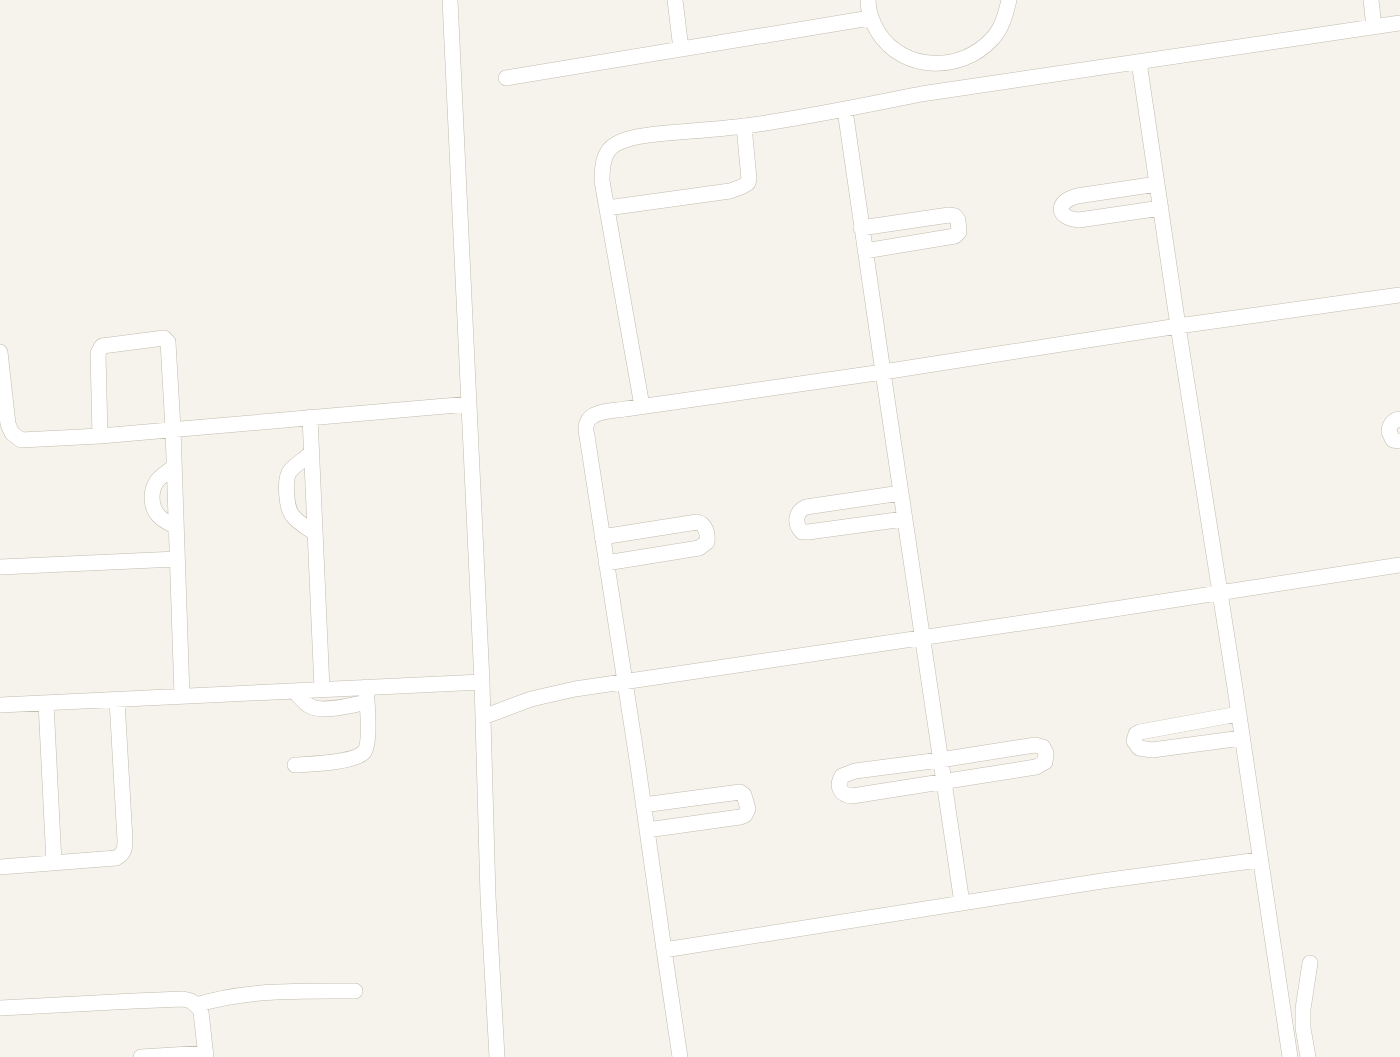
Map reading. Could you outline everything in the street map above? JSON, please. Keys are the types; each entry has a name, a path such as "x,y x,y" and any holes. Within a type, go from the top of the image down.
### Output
{"street":[{"path":"450,0 482,682 488,896 497,1057"},
{"path":"675,0 681,49"},
{"path":"868,0 870,18 882,38 899,54 923,63 937,64 961,60 972,56 993,39 1006,14 1009,0"},
{"path":"1371,0 1374,27"},
{"path":"506,78 870,18"},
{"path":"642,406 602,181 603,162 609,149 618,143 648,135 744,126 845,110 921,94 1400,23"},
{"path":"1139,62 1290,1057"},
{"path":"845,110 882,372 962,903"},
{"path":"607,208 730,190 748,184 749,179 744,126"},
{"path":"1157,184 1077,196 1067,200 1062,204 1061,208 1063,213 1068,218 1079,220 1161,208"},
{"path":"861,228 949,215 955,216 958,223 959,232 955,236 865,251"},
{"path":"680,1057 644,805 587,436 587,423 592,416 642,406 882,372 1178,326 1400,295"},
{"path":"100,436 98,354 102,346 164,338 168,342 173,429 182,696"},
{"path":"0,352 8,424 12,433 21,440 100,436 469,404"},
{"path":"310,417 322,689"},
{"path":"1400,419 1391,424 1389,432 1394,440 1400,441"},
{"path":"311,453 290,471 287,476 287,498 292,516 315,533"},
{"path":"174,466 163,474 156,482 151,499 156,512 160,517 176,527"},
{"path":"900,493 806,507 798,513 797,522 802,532 808,532 904,519"},
{"path":"602,537 697,522 703,525 707,534 707,542 699,548 606,563"},
{"path":"0,567 177,559"},
{"path":"483,717 525,701 575,689 1400,565"},
{"path":"0,705 322,689 367,694 482,682"},
{"path":"294,691 308,705 317,708 339,708 367,694"},
{"path":"295,765 350,760 365,751 368,740 367,694"},
{"path":"0,867 116,858 121,856 125,840 117,700"},
{"path":"46,703 54,863"},
{"path":"1238,714 1140,732 1136,734 1134,741 1139,748 1152,750 1242,738"},
{"path":"1035,745 1040,745 1043,747 1046,753 1045,762 1036,767 943,782 852,796 845,794 839,788 842,776 848,773 1035,745"},
{"path":"644,805 740,792 744,795 748,809 745,815 740,817 647,830"},
{"path":"664,950 1102,881 1259,860"},
{"path":"1308,1057 1303,1028 1303,1009 1310,963"},
{"path":"196,1004 228,996 303,991 355,991"},
{"path":"0,1008 183,999 196,1004 203,1019 206,1055 141,1057"}]}
